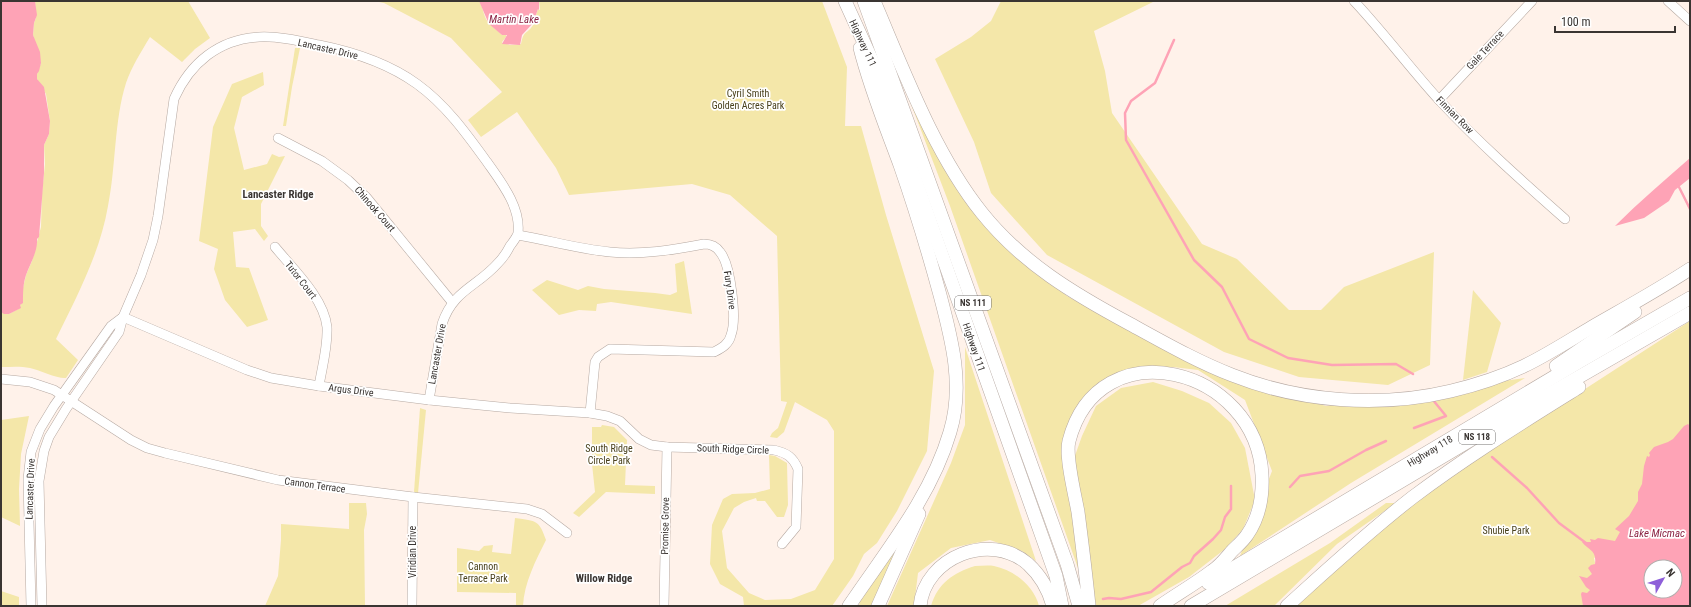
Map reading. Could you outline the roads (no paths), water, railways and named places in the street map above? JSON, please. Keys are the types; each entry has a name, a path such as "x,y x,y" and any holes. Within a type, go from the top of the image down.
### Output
{"highway":[{"name":"Highway 111","path":"845,1 876,69 1056,576 1062,606"},
{"name":"Highway 111","path":"864,1 1067,564 1079,606"},
{"path":"874,1 942,152 960,182 983,214 1010,244 1036,267 1064,288 1206,364 1234,376 1276,389 1317,397 1354,400 1407,398 1449,391 1488,380 1525,366 1652,294 1690,270"},
{"path":"852,18 866,73 925,243 945,316 957,379 951,431 927,489 918,516 878,606"},
{"path":"1304,525 1347,494 1391,469 1540,377 1655,298 1690,270"},
{"name":"Highway 118","path":"1170,606 1579,362 1690,298"},
{"name":"Highway 118","path":"1191,606 1511,416 1690,313"},
{"path":"1287,606 1352,547 1412,498 1483,448 1690,317"},
{"path":"1089,606 1070,469 1069,443 1075,422 1087,402 1105,387 1125,376 1149,372 1173,374 1196,381 1220,395 1238,413 1254,438 1262,463 1263,489 1258,514 1247,536 1213,571 1160,606"},
{"path":"849,606 927,489"},
{"path":"920,606 921,598 934,571 946,561 960,554 985,549 1000,551 1014,556 1028,564 1041,579 1053,606"},
{"path":"1208,606 1229,593 1265,562"}],"street":[{"name":"Finnian Row","path":"1354,1 1378,26 1439,100 1511,171 1565,219"},
{"name":"Gale Terrace","path":"1439,100 1532,1"},
{"path":"1668,1 1690,21"},
{"name":"Lancaster Drive","path":"42,606 39,497 40,466 44,451 49,437 72,400 120,332 123,317 142,275 153,240 158,216 170,120 174,100 178,89 188,73 209,54 232,43 247,39 269,37 300,41 341,50 375,61 416,84 437,99 456,120 497,176 514,207 518,223 518,235 498,264 461,293 452,302 446,312 442,324 429,400"},
{"name":"Chinook Court","path":"278,138 322,161 348,180 367,198 452,302"},
{"name":"Fury Drive","path":"518,235 621,253 645,253 711,244 721,253 726,261 733,296 733,328 729,341 722,348 714,352 610,349 598,357 595,362 590,413"},
{"name":"Tutor Court","path":"275,247 316,296 324,314 327,326 327,340 319,386"},
{"name":"Lancaster Drive","path":"31,606 29,466 31,452 40,429 62,394 100,344 111,326 123,317"},
{"name":"Argus Drive","path":"123,317 247,370 271,378 319,386 429,400 510,408 590,413"},
{"path":"100,344 108,350"},
{"name":"Cannon Terrace","path":"1,379 30,382 54,390 72,400 131,440 147,448 165,453 278,480 413,497 527,509 542,514 568,533"},
{"name":"South Ridge Circle","path":"590,413 615,418 638,439 651,445 667,447 774,450 789,455 798,469 796,527 782,544"},
{"name":"Promise Grove","path":"664,606 667,447"},
{"name":"Viridian Drive","path":"412,606 413,497"}],"water":[{"path":"1,1 35,1 37,15 34,23 33,35 40,52 41,63 37,74 37,79 44,87 50,121 49,134 44,145 44,173 39,237 37,239 35,253 25,278 23,303 20,305 21,308 9,314 4,314 1,312"},
{"name":"Martin Lake","path":"479,1 539,1 539,10 538,9 533,23 522,35 520,45 502,44 507,35 502,35 489,24"},
{"path":"1690,158 1690,178 1675,190 1669,201 1644,218 1615,226 1643,200"},
{"name":"Lake Micmac","path":"1688,424 1690,426 1690,606 1583,606 1581,594 1582,592 1587,593 1590,590 1586,587 1579,576 1587,578 1592,574 1588,568 1595,564 1595,556 1592,551 1582,542 1591,542 1590,539 1595,540 1598,538 1615,541 1620,532 1615,529 1629,516 1638,501 1638,492 1642,484 1647,456 1649,457 1649,453 1654,447 1673,439 1684,426"}],"waterway":[{"path":"1174,40 1155,83 1131,101 1125,113 1126,140 1194,260 1222,287 1249,339 1288,358 1332,365 1396,364 1413,374"},
{"path":"1679,187 1690,209"},
{"path":"1414,428 1446,416 1433,400"},
{"path":"1290,487 1300,476 1329,471 1366,450 1386,441"},
{"path":"1492,457 1527,488 1559,523 1586,543"},
{"path":"1103,599 1121,599 1151,592 1182,567 1190,563 1194,556 1221,530 1225,517 1231,509 1231,486"}],"district":[{"name":"Lancaster Ridge","path":"278,194"},
{"name":"Willow Ridge","path":"604,578"}],"park label":[{"name":"Cyril Smith Golden Acres Park","path":"748,98"},
{"name":"South Ridge Circle Park","path":"609,454"},
{"name":"Shubie Park","path":"1506,530"},
{"name":"Cannon Terrace Park","path":"483,572"}]}
